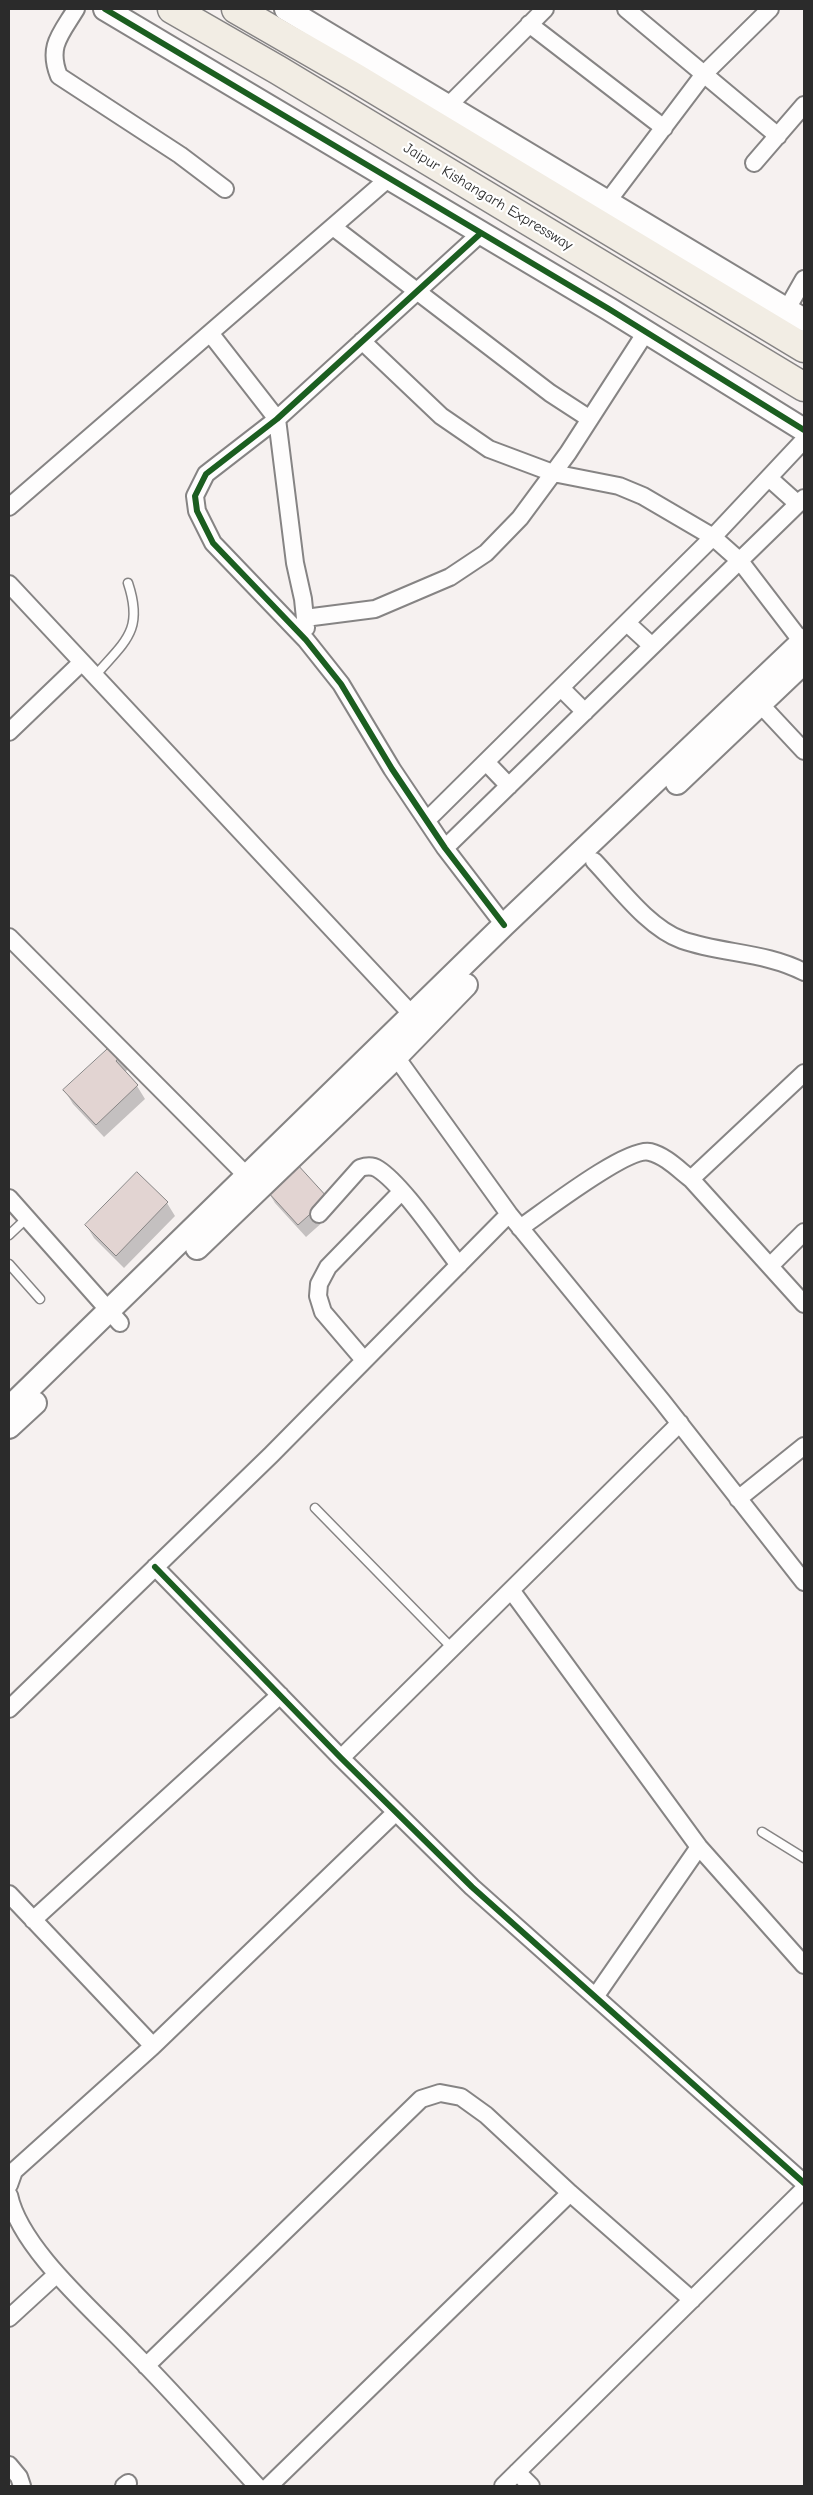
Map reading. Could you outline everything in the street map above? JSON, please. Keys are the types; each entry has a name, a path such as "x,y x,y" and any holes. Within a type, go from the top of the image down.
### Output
{"highway":[{"name":"Jaipur Kishangarh Expressway","path":"172,9 278,70 804,387"},
{"path":"236,9 354,77 804,348"}],"main road":[{"path":"105,9 646,332 804,430"},
{"path":"286,9 796,315"},
{"path":"9,1427 248,1177 513,937 761,705 804,648"},
{"path":"9,1408 115,1318 396,1057 419,1022 504,926 804,648"}],"street":[{"path":"76,9 53,49 54,65 59,76 180,155 225,189"},
{"path":"448,106 545,9"},
{"path":"626,9 778,136"},
{"path":"608,202 704,74 770,9"},
{"path":"530,24 664,128"},
{"path":"754,163 804,105"},
{"path":"9,507 389,178"},
{"path":"333,227 418,290 550,393 590,419"},
{"path":"481,233 277,419 206,474 195,496 196,511 213,542 306,640 341,684 392,769 445,848 504,926"},
{"path":"796,315 804,279"},
{"path":"305,618 375,609 450,577 486,553 520,518 553,473 646,332"},
{"path":"210,333 277,419 295,563 303,599 306,640"},
{"path":"362,341 441,416 489,449 553,473 619,486 643,496 713,537 740,560 804,648"},
{"path":"428,820 713,537 804,440"},
{"path":"445,848 801,501 769,478"},
{"path":"9,584 419,1022"},
{"path":"627,623 652,646"},
{"path":"9,732 82,662"},
{"path":"561,688 585,712"},
{"path":"761,705 804,751"},
{"path":"486,762 509,786"},
{"path":"594,861 653,923 680,940 775,960 804,972"},
{"path":"9,937 248,1177"},
{"path":"396,1057 509,1214 680,1423 738,1500 804,1582"},
{"path":"692,1180 804,1072"},
{"path":"520,1228 600,1173 638,1152 650,1152 668,1160 692,1180 804,1304"},
{"path":"319,1214 360,1168 368,1166 378,1168 401,1192 459,1265"},
{"path":"364,1360 323,1312 318,1296 319,1284 328,1267 401,1192"},
{"path":"9,1198 115,1318"},
{"path":"9,1709 155,1567 509,1214"},
{"path":"770,1266 804,1232"},
{"path":"342,1758 680,1423"},
{"path":"738,1500 804,1446"},
{"path":"155,1567 342,1758 472,1887 804,2183"},
{"path":"511,1590 699,1847 804,1965"},
{"path":"33,1920 280,1695"},
{"path":"9,2185 14,2171 153,2046 396,1812"},
{"path":"595,1996 699,1847"},
{"path":"9,1894 153,2046"},
{"path":"146,2366 421,2099 440,2093 461,2097 486,2115 692,2300"},
{"path":"503,2486 804,2189"},
{"path":"268,2486 570,2192"},
{"path":"9,2195 11,2207 26,2232 57,2274 146,2366 257,2486"},
{"path":"9,2318 57,2274"},
{"path":"9,2465 19,2476 22,2486"},
{"path":"518,2472 531,2486"}],"lane":[{"path":"95,676 129,637 135,619 135,602 128,583"},
{"path":"9,1235 27,1218"},
{"path":"9,1264 40,1299"},
{"path":"316,1508 452,1648"},
{"path":"762,1832 804,1858"}],"building":[{"path":"112,1045 121,1055 116,1061 138,1085 96,1125 63,1090"},
{"path":"296,1163 328,1198 298,1225 266,1190"},
{"path":"137,1172 168,1202 116,1256 85,1225"}],"cycle path":[{"path":"105,9 609,309 804,430"},
{"path":"481,233 277,419 206,474 195,496 197,511 213,543 306,640 341,684 392,769 445,848 504,925"},
{"path":"155,1567 341,1758 472,1887 804,2183"}]}
